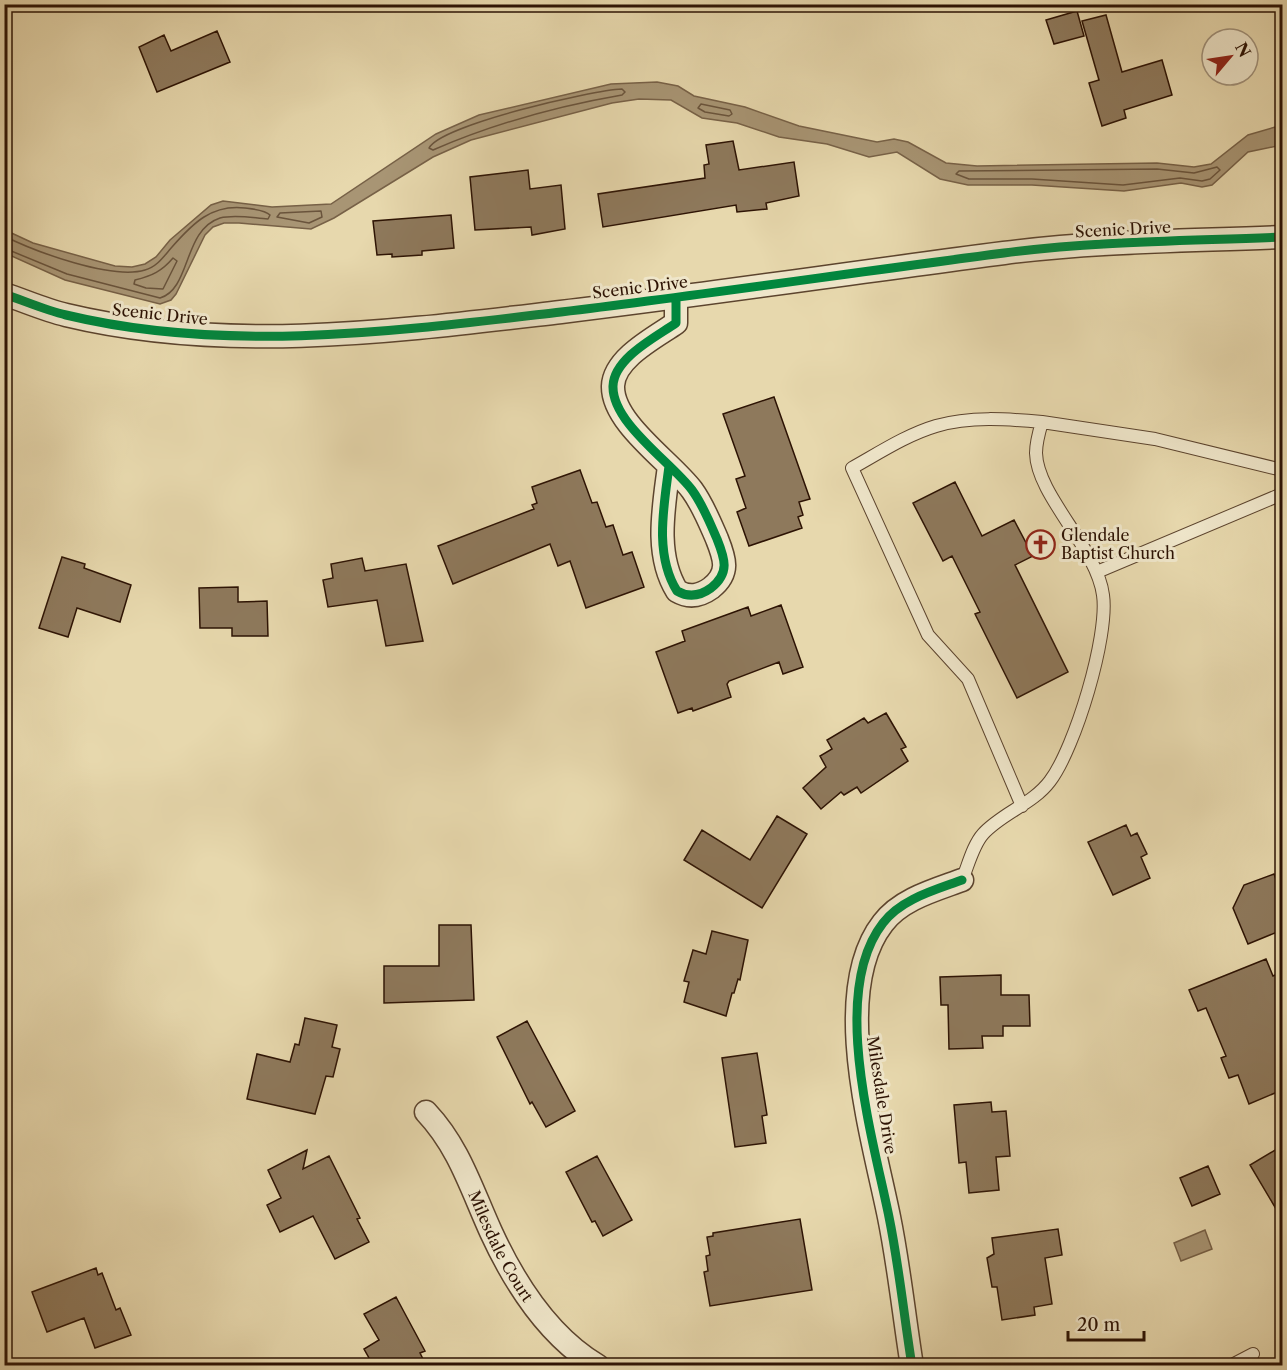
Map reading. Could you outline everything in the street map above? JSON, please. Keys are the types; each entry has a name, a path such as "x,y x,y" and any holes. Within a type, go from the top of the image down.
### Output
{"street":[{"name":"Scenic Drive","path":"4,294 62,314 129,328 182,334 260,336 426,328 676,298 1035,249 1282,237"},
{"path":"669,466 663,512 667,572 677,591 692,596 704,593 721,578 725,561 708,518 693,491 628,423 614,396 613,387 615,375 628,358 676,323 676,298"},
{"name":"Milesdale Drive","path":"912,1365 889,1218 864,1092 857,1028 858,993 871,945 884,921 894,911 912,901 962,880"},
{"name":"Milesdale Court","path":"426,1112 455,1149 490,1231 519,1283 563,1338 598,1365"}],"lane":[{"path":"1022,806 968,679 928,635 852,468 935,426 1005,419 1042,422 1155,439 1282,470"},
{"path":"962,880 982,835 1050,782 1073,737 1097,658 1104,597 1097,572 1041,475 1036,453 1042,422"},
{"path":"1097,572 1282,494"},
{"path":"1230,1365 1253,1354"}],"water":[{"path":"657,82 678,86 694,96 745,107 799,126 877,142 894,139 908,142 946,163 977,166 1157,163 1194,167 1211,164 1248,135 1282,125 1282,145 1248,152 1212,185 1202,187 1181,183 1124,191 1032,185 968,185 940,179 897,152 869,157 827,144 779,137 737,123 702,118 671,100 639,99 612,103 471,140 433,157 334,218 311,229 239,223 224,223 213,227 205,235 176,294 171,300 160,304 65,280 5,253 5,230 33,243 115,266 132,267 145,264 156,257 170,240 211,205 223,201 272,207 331,204 436,134 479,115 611,84"},
{"path":"1205,1230 1212,1249 1181,1261 1174,1243"}],"building":[{"path":"1077,11 1084,36 1054,44 1046,20"},
{"path":"1106,15 1122,72 1162,60 1172,95 1124,110 1126,118 1102,126 1089,83 1099,80 1082,21"},
{"path":"217,31 230,62 157,92 139,47 164,35 171,51"},
{"path":"733,141 739,170 794,162 799,196 766,203 767,209 737,212 736,205 603,227 598,194 705,178 704,165 709,164 706,145"},
{"path":"528,170 530,189 561,185 565,229 532,235 531,227 475,230 470,177"},
{"path":"451,215 454,248 422,251 422,255 392,257 392,254 377,255 373,221"},
{"path":"774,397 810,499 799,502 803,515 798,517 802,528 749,546 737,512 746,508 736,479 745,476 723,414"},
{"path":"580,470 592,503 597,502 606,527 613,525 623,555 632,552 644,587 586,608 570,561 558,566 550,544 453,584 438,546 534,509 532,505 537,503 532,487"},
{"path":"955,482 982,536 1014,520 1033,556 1015,565 1068,672 1017,698 975,614 980,612 952,556 943,561 913,503"},
{"path":"62,557 85,564 84,568 131,585 120,622 77,608 68,637 39,628"},
{"path":"362,558 365,571 406,564 423,641 386,646 377,600 328,607 323,580 333,578 331,564"},
{"path":"238,587 238,602 267,601 268,636 232,636 232,628 200,628 199,588"},
{"path":"781,605 803,667 783,674 779,662 729,681 727,684 731,697 693,711 692,708 678,713 656,652 685,641 682,631 748,607 751,616"},
{"path":"886,713 906,747 901,749 908,761 861,793 857,787 844,795 841,792 821,809 803,788 826,767 820,756 832,749 827,740 864,718 868,723"},
{"path":"777,816 807,834 762,908 684,860 702,830 750,860"},
{"path":"1126,825 1131,836 1137,833 1147,854 1141,857 1150,878 1113,895 1088,842"},
{"path":"1274,874 1277,882 1282,880 1282,930 1248,944 1233,908 1244,885"},
{"path":"439,925 471,925 474,1000 384,1003 384,966 439,966"},
{"path":"712,931 748,940 740,980 738,979 734,993 732,993 726,1016 684,1002 689,982 684,981 693,950 706,954"},
{"path":"1266,959 1273,976 1282,972 1282,1090 1249,1104 1238,1075 1229,1078 1221,1058 1226,1056 1206,1008 1198,1011 1189,990"},
{"path":"1001,975 1001,995 1029,995 1030,1026 1003,1026 1003,1036 982,1036 983,1048 949,1049 948,1005 941,1005 940,977"},
{"path":"305,1018 337,1025 332,1047 340,1049 333,1077 326,1076 315,1114 247,1099 257,1054 290,1062 295,1044 299,1045"},
{"path":"527,1021 575,1111 546,1127 532,1102 530,1104 497,1037"},
{"path":"757,1053 767,1115 762,1116 766,1143 735,1147 722,1058"},
{"path":"991,1102 992,1112 1006,1111 1010,1156 996,1157 999,1190 969,1193 966,1162 959,1163 954,1105"},
{"path":"1282,1146 1282,1219 1250,1165"},
{"path":"307,1150 303,1169 329,1156 360,1218 357,1219 369,1242 335,1259 313,1216 280,1232 267,1205 281,1198 268,1170"},
{"path":"597,1156 632,1220 603,1236 595,1221 592,1222 566,1172"},
{"path":"1208,1166 1220,1194 1192,1206 1180,1178"},
{"path":"800,1219 812,1290 710,1306 704,1272 708,1271 706,1256 710,1255 707,1237 713,1236 713,1233"},
{"path":"1058,1229 1062,1255 1045,1258 1052,1304 1034,1307 1035,1315 1002,1320 997,1287 992,1287 987,1258 994,1254 992,1238"},
{"path":"96,1268 98,1275 102,1273 116,1310 120,1308 131,1335 95,1348 84,1318 47,1332 32,1292"},
{"path":"396,1297 425,1351 420,1353 426,1365 373,1365 364,1349 379,1340 364,1314"}],"cycle path":[{"path":"4,294 58,313 127,327 189,334 313,335 375,332 561,312 1039,249 1282,237"},
{"path":"669,466 662,530 665,561 677,591 686,595 699,594 711,588 721,577 723,571 724,559 717,539 692,490 683,479 632,428 622,414 615,400 613,386 620,366 628,357 676,323 676,298"},
{"path":"912,1366 893,1235 866,1107 860,1066 857,1026 859,987 867,952 890,915 919,896 962,880"}],"place":[{"name":"Glendale Baptist Church","path":"1040,544"}]}
